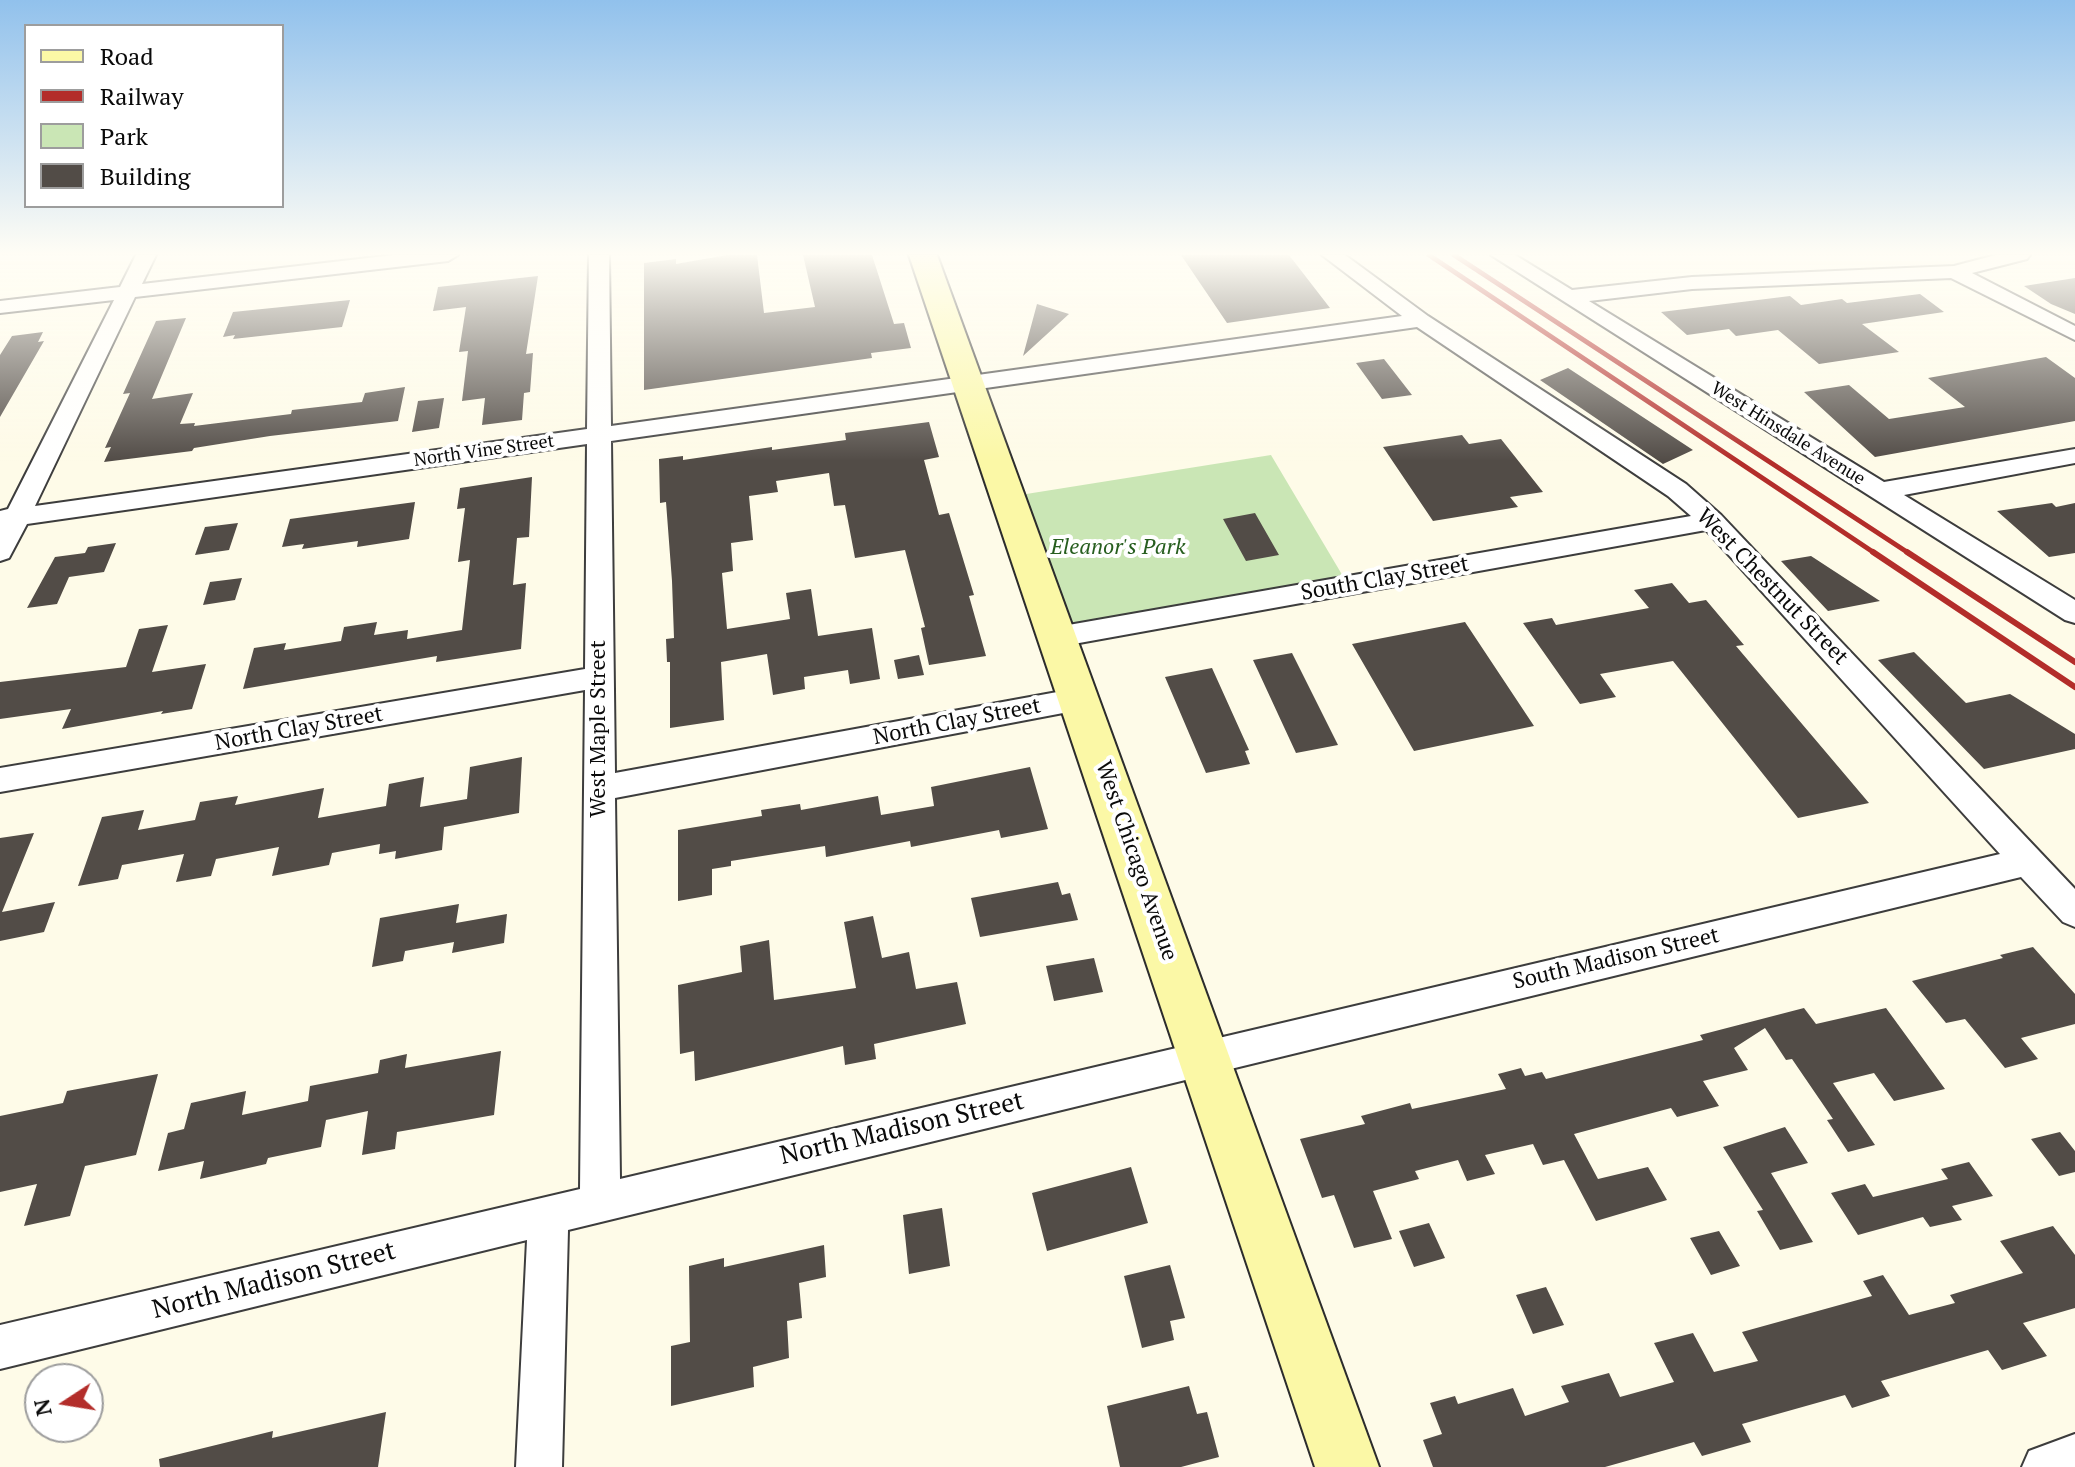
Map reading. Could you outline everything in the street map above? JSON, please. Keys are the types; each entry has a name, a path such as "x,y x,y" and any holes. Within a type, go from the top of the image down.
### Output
{"main road":[{"name":"West Chicago Avenue","path":"947,323 1347,1467"}],"street":[{"path":"0,552 9,518 112,323"},
{"name":"West Maple Street","path":"599,323 600,1202"},
{"name":"North Vine Street","path":"9,518 1396,323"},
{"name":"West Chestnut Street","path":"1426,323 1677,490 1712,521 2075,912"},
{"name":"West Hinsdale Avenue","path":"1610,323 2075,613"},
{"path":"2054,323 2075,334"},
{"path":"1881,491 2075,456"},
{"name":"South Clay Street","path":"1057,637 1712,521"},
{"name":"North Clay Street","path":"0,780 599,677"},
{"name":"North Clay Street","path":"599,789 1079,699"},
{"name":"South Madison Street","path":"1205,1056 2028,861"},
{"name":"North Madison Street","path":"0,1347 1205,1056"},
{"path":"539,1467 548,1215"},
{"path":"2045,1467 2075,1457"}],"green space":[{"name":"Eleanor's Park","path":"1271,455 1344,578 1066,625 1020,495"}],"building":[{"path":"155,323 184,323 152,399 193,393 180,424 195,423 194,426 291,414 292,410 362,402 365,393 405,387 398,421 270,436 194,448 192,451 104,462 111,447 105,448 130,393 123,394"},
{"path":"228,323 343,323 342,327 233,339 235,335 223,337"},
{"path":"463,323 531,323 526,354 533,353 530,392 524,393 522,420 482,425 485,398 462,401 468,351 459,352"},
{"path":"644,323 904,323 911,348 871,353 872,358 644,390"},
{"path":"1032,323 1059,323 1023,356"},
{"path":"1674,323 1866,323 1862,324 1899,352 1819,364 1778,330 1736,336 1729,329 1687,335"},
{"path":"43,332 38,342 44,341 0,417 0,355 12,336"},
{"path":"2046,357 2075,378 2075,421 1875,457 1804,392 1849,385 1889,419 1965,407 1928,378"},
{"path":"1384,359 1412,395 1382,399 1356,363"},
{"path":"1568,368 1693,450 1663,464 1540,380"},
{"path":"444,398 439,428 412,432 418,401"},
{"path":"929,422 939,457 924,460 939,515 949,513 974,595 969,596 986,656 929,665 921,628 925,627 905,550 855,558 845,505 834,506 829,473 776,481 778,492 749,496 753,540 731,543 733,571 722,573 727,629 790,619 786,593 811,589 818,636 872,628 880,679 850,684 848,670 804,677 805,689 773,695 767,654 721,662 724,720 670,728 670,662 667,662 666,639 674,638 672,581 666,502 660,503 659,459 683,456 683,460 846,440 845,433"},
{"path":"1462,435 1469,444 1501,439 1543,492 1510,497 1518,507 1433,521 1383,447"},
{"path":"532,477 529,537 517,538 513,585 526,583 521,649 436,662 437,656 243,689 254,648 286,643 284,650 341,641 344,627 377,622 374,635 408,630 407,639 462,630 470,560 458,562 465,508 457,509 460,488"},
{"path":"415,502 409,539 357,547 358,541 302,549 304,544 282,547 290,519"},
{"path":"2052,503 2056,507 2075,503 2075,553 2049,557 1997,511"},
{"path":"1255,513 1279,555 1246,561 1223,519"},
{"path":"238,523 229,550 195,555 205,527"},
{"path":"116,543 104,572 69,577 57,604 27,608 55,557 85,553 88,547"},
{"path":"1811,556 1880,601 1828,611 1781,561"},
{"path":"242,578 235,600 203,605 210,582"},
{"path":"1672,583 1689,603 1706,600 1744,645 1736,646 1869,803 1798,818 1673,661 1600,674 1616,697 1580,704 1523,623 1552,618 1556,625 1649,608 1634,590"},
{"path":"1465,622 1534,726 1414,751 1352,644"},
{"path":"168,625 152,672 206,664 192,709 161,714 163,711 62,729 71,709 0,719 0,682 126,667 139,629"},
{"path":"1914,652 1966,703 2010,694 2075,734 2075,749 1984,769 1878,660"},
{"path":"1292,653 1338,745 1296,753 1253,660"},
{"path":"919,655 924,675 898,679 894,660"},
{"path":"1212,668 1249,750 1245,751 1250,764 1206,773 1165,677"},
{"path":"522,757 519,813 444,827 442,850 395,859 396,851 379,854 380,844 332,853 329,865 272,876 279,847 216,859 211,876 176,882 184,854 122,865 118,879 78,886 102,817 144,810 138,830 195,820 200,802 238,796 235,805 324,788 318,818 386,806 389,784 424,777 420,807 467,799 470,767"},
{"path":"1030,767 1048,829 1001,838 999,830 911,847 910,841 826,857 825,846 731,861 731,866 712,869 712,895 678,901 678,830 762,816 761,810 800,804 801,810 878,796 881,815 934,806 931,787"},
{"path":"34,833 2,912 55,902 44,932 0,941 0,838"},
{"path":"1058,882 1062,895 1070,893 1078,920 980,937 971,898"},
{"path":"459,904 456,923 507,914 504,943 452,953 454,942 405,951 403,961 372,967 380,918"},
{"path":"873,916 882,958 909,952 916,989 957,982 966,1024 874,1044 876,1059 845,1065 843,1046 695,1081 694,1051 680,1054 678,985 742,972 740,946 769,940 774,1000 856,988 844,922"},
{"path":"2033,947 2075,994 2075,1024 2021,1038 2038,1059 2005,1068 1965,1019 1946,1023 1912,981 2003,958 2000,955"},
{"path":"1094,958 1103,992 1054,1001 1046,966"},
{"path":"1804,1008 1816,1024 1886,1008 1945,1089 1894,1101 1874,1073 1833,1083 1875,1145 1848,1152 1827,1120 1833,1119 1792,1059 1786,1060 1765,1028 1734,1048 1748,1070 1703,1081 1719,1106 1677,1117 1671,1108 1574,1134 1598,1179 1648,1167 1667,1200 1596,1221 1564,1160 1543,1165 1533,1144 1485,1155 1495,1174 1467,1181 1458,1160 1415,1171 1419,1179 1373,1191 1392,1239 1354,1248 1334,1195 1322,1198 1300,1139 1365,1124 1361,1116 1410,1103 1412,1109 1506,1089 1498,1074 1521,1068 1525,1076 1542,1072 1546,1079 1703,1040 1700,1035"},
{"path":"501,1051 494,1115 397,1132 395,1149 362,1155 368,1111 326,1120 321,1147 268,1158 266,1164 200,1179 204,1161 158,1171 168,1133 184,1129 191,1103 246,1091 242,1115 308,1101 310,1086 378,1073 380,1060 407,1054 405,1068"},
{"path":"158,1074 136,1155 85,1166 70,1216 24,1226 37,1184 0,1192 0,1116 63,1103 67,1091"},
{"path":"1785,1127 1808,1163 1771,1173 1813,1242 1780,1250 1757,1211 1763,1210 1723,1147"},
{"path":"2060,1132 2075,1151 2075,1172 2059,1176 2031,1139"},
{"path":"1969,1162 1993,1196 1952,1206 1962,1220 1930,1227 1923,1217 1858,1235 1831,1193 1865,1184 1873,1197 1948,1179 1941,1169"},
{"path":"1131,1167 1148,1223 1047,1251 1032,1193"},
{"path":"942,1208 950,1266 909,1274 903,1215"},
{"path":"1429,1223 1445,1258 1414,1267 1399,1231"},
{"path":"2053,1226 2075,1255 2075,1308 2023,1323 2047,1356 2002,1370 1988,1350 1881,1381 1890,1396 1852,1408 1845,1395 1742,1424 1751,1442 1702,1456 1694,1442 1605,1467 1433,1467 1423,1440 1442,1434 1430,1403 1455,1396 1458,1404 1513,1388 1525,1416 1569,1402 1561,1386 1609,1373 1620,1397 1674,1382 1654,1343 1693,1333 1714,1372 1758,1361 1742,1332 1872,1296 1863,1281 1883,1275 1909,1315 1955,1303 1950,1295 2023,1273 2000,1241"},
{"path":"1719,1231 1740,1266 1711,1275 1690,1238"},
{"path":"824,1245 826,1277 799,1283 802,1318 787,1321 789,1358 753,1367 754,1387 671,1406 671,1346 690,1342 689,1266 724,1258 724,1267"},
{"path":"1170,1265 1185,1318 1170,1321 1174,1340 1142,1348 1124,1276"},
{"path":"1546,1287 1564,1325 1533,1334 1516,1295"},
{"path":"1189,1386 1197,1414 1207,1412 1219,1457 1181,1467 1120,1467 1107,1406"},
{"path":"386,1412 378,1467 160,1467 159,1459 273,1431 272,1438"}],"railway":[{"path":"1531,323 1876,554"},
{"path":"1558,323 1910,554"},
{"path":"1873,552 2075,687"},
{"path":"1907,552 2075,662"}]}
